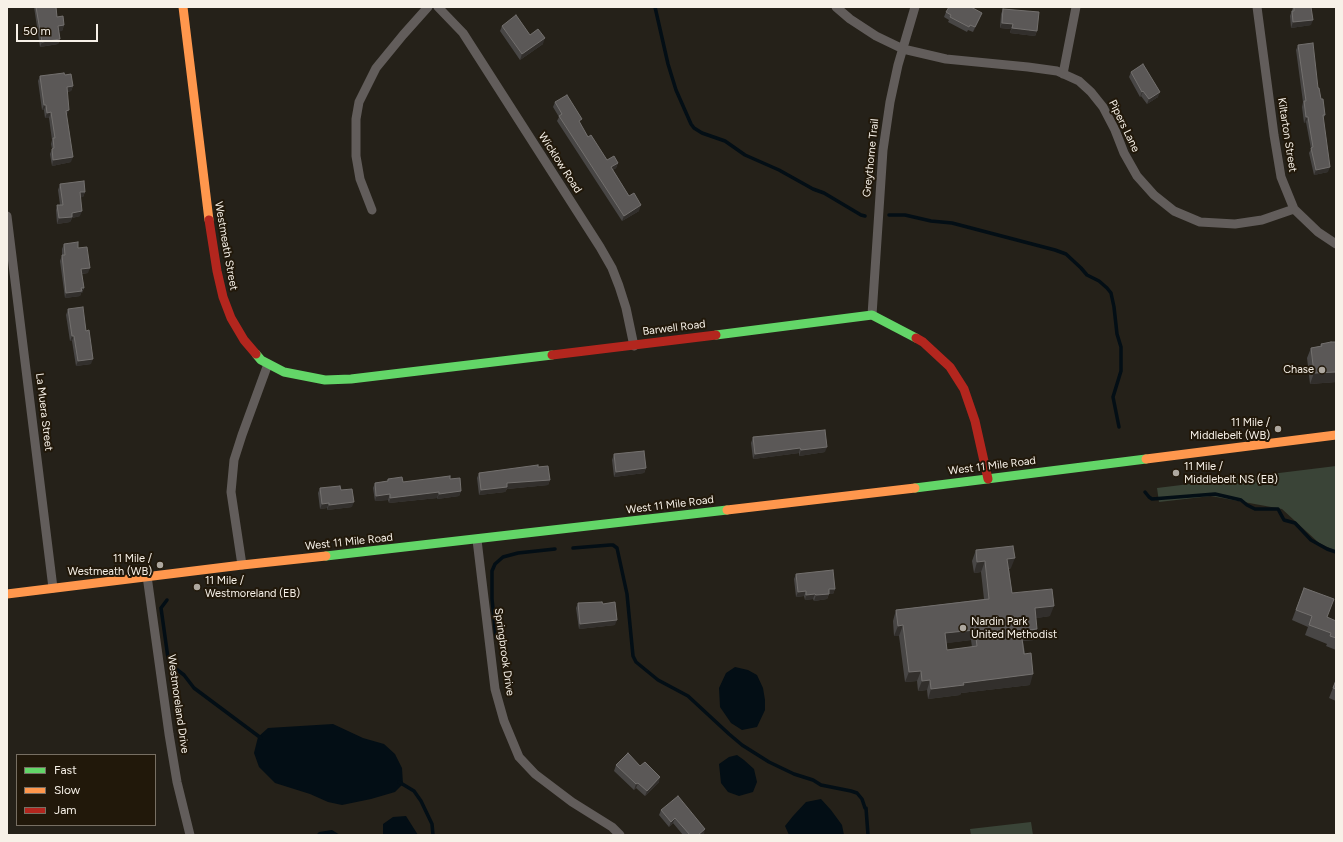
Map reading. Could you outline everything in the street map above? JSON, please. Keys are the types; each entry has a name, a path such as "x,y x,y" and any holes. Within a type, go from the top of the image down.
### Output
{"street":[{"name":"Westmeath Street","path":"183,7 205,199 217,271 223,297 231,318 244,340 261,360 268,364"},
{"path":"372,210 360,179 356,156 356,119 359,102 376,68 402,35 428,7"},
{"name":"Wicklow Road","path":"438,7 463,33 600,247 612,268 619,286 626,308 634,346"},
{"name":"Pipers Lane","path":"836,7 850,19 876,36 903,49 946,59 1028,66 1057,71 1079,81 1091,92 1103,107 1115,130 1124,153 1137,176 1154,195 1174,211 1200,222 1235,224 1262,220 1294,209"},
{"name":"Greythorne Trail","path":"872,314 883,150 890,102 915,7"},
{"path":"1063,74 1076,7"},
{"name":"Kiltarton Street","path":"1257,7 1274,136 1280,170 1287,194 1294,209 1318,232 1336,244"},
{"name":"La Muera Street","path":"7,216 53,588"},
{"name":"Barwell Road","path":"268,364 284,372 325,380 351,379 634,346 872,314"},
{"path":"872,314 922,342 950,367 964,389 969,402 975,421 988,479"},
{"path":"242,565 231,492 234,460 268,364"},
{"name":"West 11 Mile Road","path":"7,594 147,576 477,540 988,479 1336,435"},
{"name":"Springbrook Drive","path":"477,540 495,689 504,721 520,757 535,774 572,802 612,827 620,835"},
{"name":"Westmoreland Drive","path":"147,576 177,782 190,835"}],"green space":[{"path":"1336,466 1336,551 1319,543 1282,509 1211,496 1159,502 1157,488"},
{"path":"1031,822 1033,835 971,835 970,829"}],"shaded area":[{"path":"735,667 748,670 757,675 763,688 765,710 757,727 742,730 731,723 720,707 719,688 726,673"},
{"path":"333,724 363,738 384,744 395,754 402,768 403,784 395,792 342,805 328,802 310,794 275,783 259,767 254,753 258,737 268,728"},
{"path":"737,755 754,769 757,782 753,792 739,796 728,792 721,783 719,764 729,757"},
{"path":"821,799 842,825 844,835 789,835 785,826 793,816 806,802"},
{"path":"406,816 418,835 383,835 383,824 393,817"},
{"path":"332,830 340,835 316,835 319,832"}],"building":[{"path":"36,7 56,7 57,17 63,16 64,25 58,26 60,39 42,42"},
{"path":"949,7 971,7 982,13 975,27 970,25 969,27 950,17 951,15 946,12"},
{"path":"1294,7 1311,7 1313,20 1293,22 1292,11 1294,11"},
{"path":"1003,9 1039,12 1037,31 1012,28 1013,24 1002,23"},
{"path":"516,15 530,35 538,29 545,38 522,54 502,26"},
{"path":"1313,43 1318,88 1321,99 1323,99 1325,115 1323,115 1330,167 1316,170 1311,148 1313,147 1308,117 1306,117 1304,101 1306,101 1298,45"},
{"path":"1143,64 1160,92 1149,99 1143,91 1142,92 1131,72"},
{"path":"64,73 65,75 71,74 73,86 67,87 69,110 66,111 73,157 53,160 53,138 55,138 51,112 47,113 46,105 44,105 40,76"},
{"path":"567,95 582,119 579,121 588,137 591,135 607,160 614,156 618,163 611,167 629,196 634,193 641,205 624,216 559,116 562,114 555,102"},
{"path":"84,181 85,192 80,192 82,211 72,213 72,217 59,218 57,205 63,205 60,184"},
{"path":"78,242 78,248 87,247 90,268 81,269 84,288 81,288 82,291 66,293 62,255 65,255 64,244"},
{"path":"83,307 86,331 89,330 93,359 78,361 68,309"},
{"path":"1336,342 1336,372 1314,373 1311,348 1322,346 1321,344"},
{"path":"825,430 827,447 801,450 800,448 755,454 753,437"},
{"path":"644,451 646,468 616,472 614,454"},
{"path":"538,465 538,467 548,466 550,480 507,483 507,487 481,490 479,473"},
{"path":"450,476 450,479 460,478 461,491 390,498 390,494 376,496 375,483 388,481 388,479 402,477 403,482"},
{"path":"340,486 341,490 352,489 354,502 329,505 329,503 322,504 320,488"},
{"name":"Nardin Park United Methodist","path":"1013,546 1015,558 1007,559 1012,593 1052,589 1054,606 1035,608 1037,629 1021,631 1024,654 1031,653 1033,674 963,683 964,685 931,689 930,680 922,681 921,671 909,672 903,625 898,626 896,610 989,599 985,561 977,562 976,550","holes":["975,630 977,646 947,650 945,633"]},
{"path":"833,570 835,589 829,589 829,594 806,595 806,591 798,592 796,574"},
{"path":"1304,588 1334,599 1327,617 1336,621 1336,638 1330,636 1331,633 1309,625 1312,616 1296,610"},
{"path":"602,602 603,604 615,602 617,620 580,624 578,603"},
{"path":"1336,680 1336,689 1333,688"},
{"path":"628,753 640,766 645,762 660,777 647,791 638,783 636,784 616,765"},
{"path":"678,796 705,829 698,835 690,835 675,818 671,822 661,810"}],"waterway":[{"path":"655,7 668,64 676,90 694,128 702,133 725,141 745,155 779,170 865,216"},
{"path":"889,215 905,215 931,221 952,223 1055,250 1066,254 1087,275 1099,281 1107,288 1111,293 1117,334 1121,347 1121,371 1113,397 1119,427"},
{"path":"1145,492 1152,499 1215,494 1241,500 1255,509 1278,509 1284,520 1295,523 1311,540 1336,552"},
{"path":"573,548 610,545 617,548 627,594 633,656 636,662 658,680 688,696 742,745 769,762 794,774 813,780 821,785 857,793 862,799 866,808 868,835"},
{"path":"496,638 492,599 492,571 495,564 503,557 518,553 555,549"},
{"path":"167,600 161,608 168,658 171,665 184,675 194,688 261,738"},
{"path":"399,782 414,791 421,801 432,824 433,835"}],"traffic: fast":[{"path":"716,335 872,315 916,338"},
{"path":"256,354 261,360 284,372 325,380 351,379 552,355"},
{"path":"915,488 1146,459"},
{"path":"326,556 727,510"}],"traffic: slow":[{"path":"183,7 209,220"},
{"path":"1146,459 1336,435"},
{"path":"727,510 915,488"},
{"path":"7,594 326,556"}],"traffic: jam":[{"path":"209,220 217,271 223,297 231,318 244,340 256,354"},
{"path":"552,355 716,335"},
{"path":"916,338 923,342 950,367 964,389 975,421 988,479"}],"place":[{"name":"Chase","path":"1322,370"},
{"name":"11 Mile / Middlebelt (WB)","path":"1278,429"},
{"name":"11 Mile / Middlebelt NS (EB)","path":"1176,473"},
{"name":"11 Mile / Westmeath (WB)","path":"160,565"},
{"name":"11 Mile / Westmoreland (EB)","path":"197,587"},
{"name":"Nardin Park United Methodist","path":"963,628"}]}
